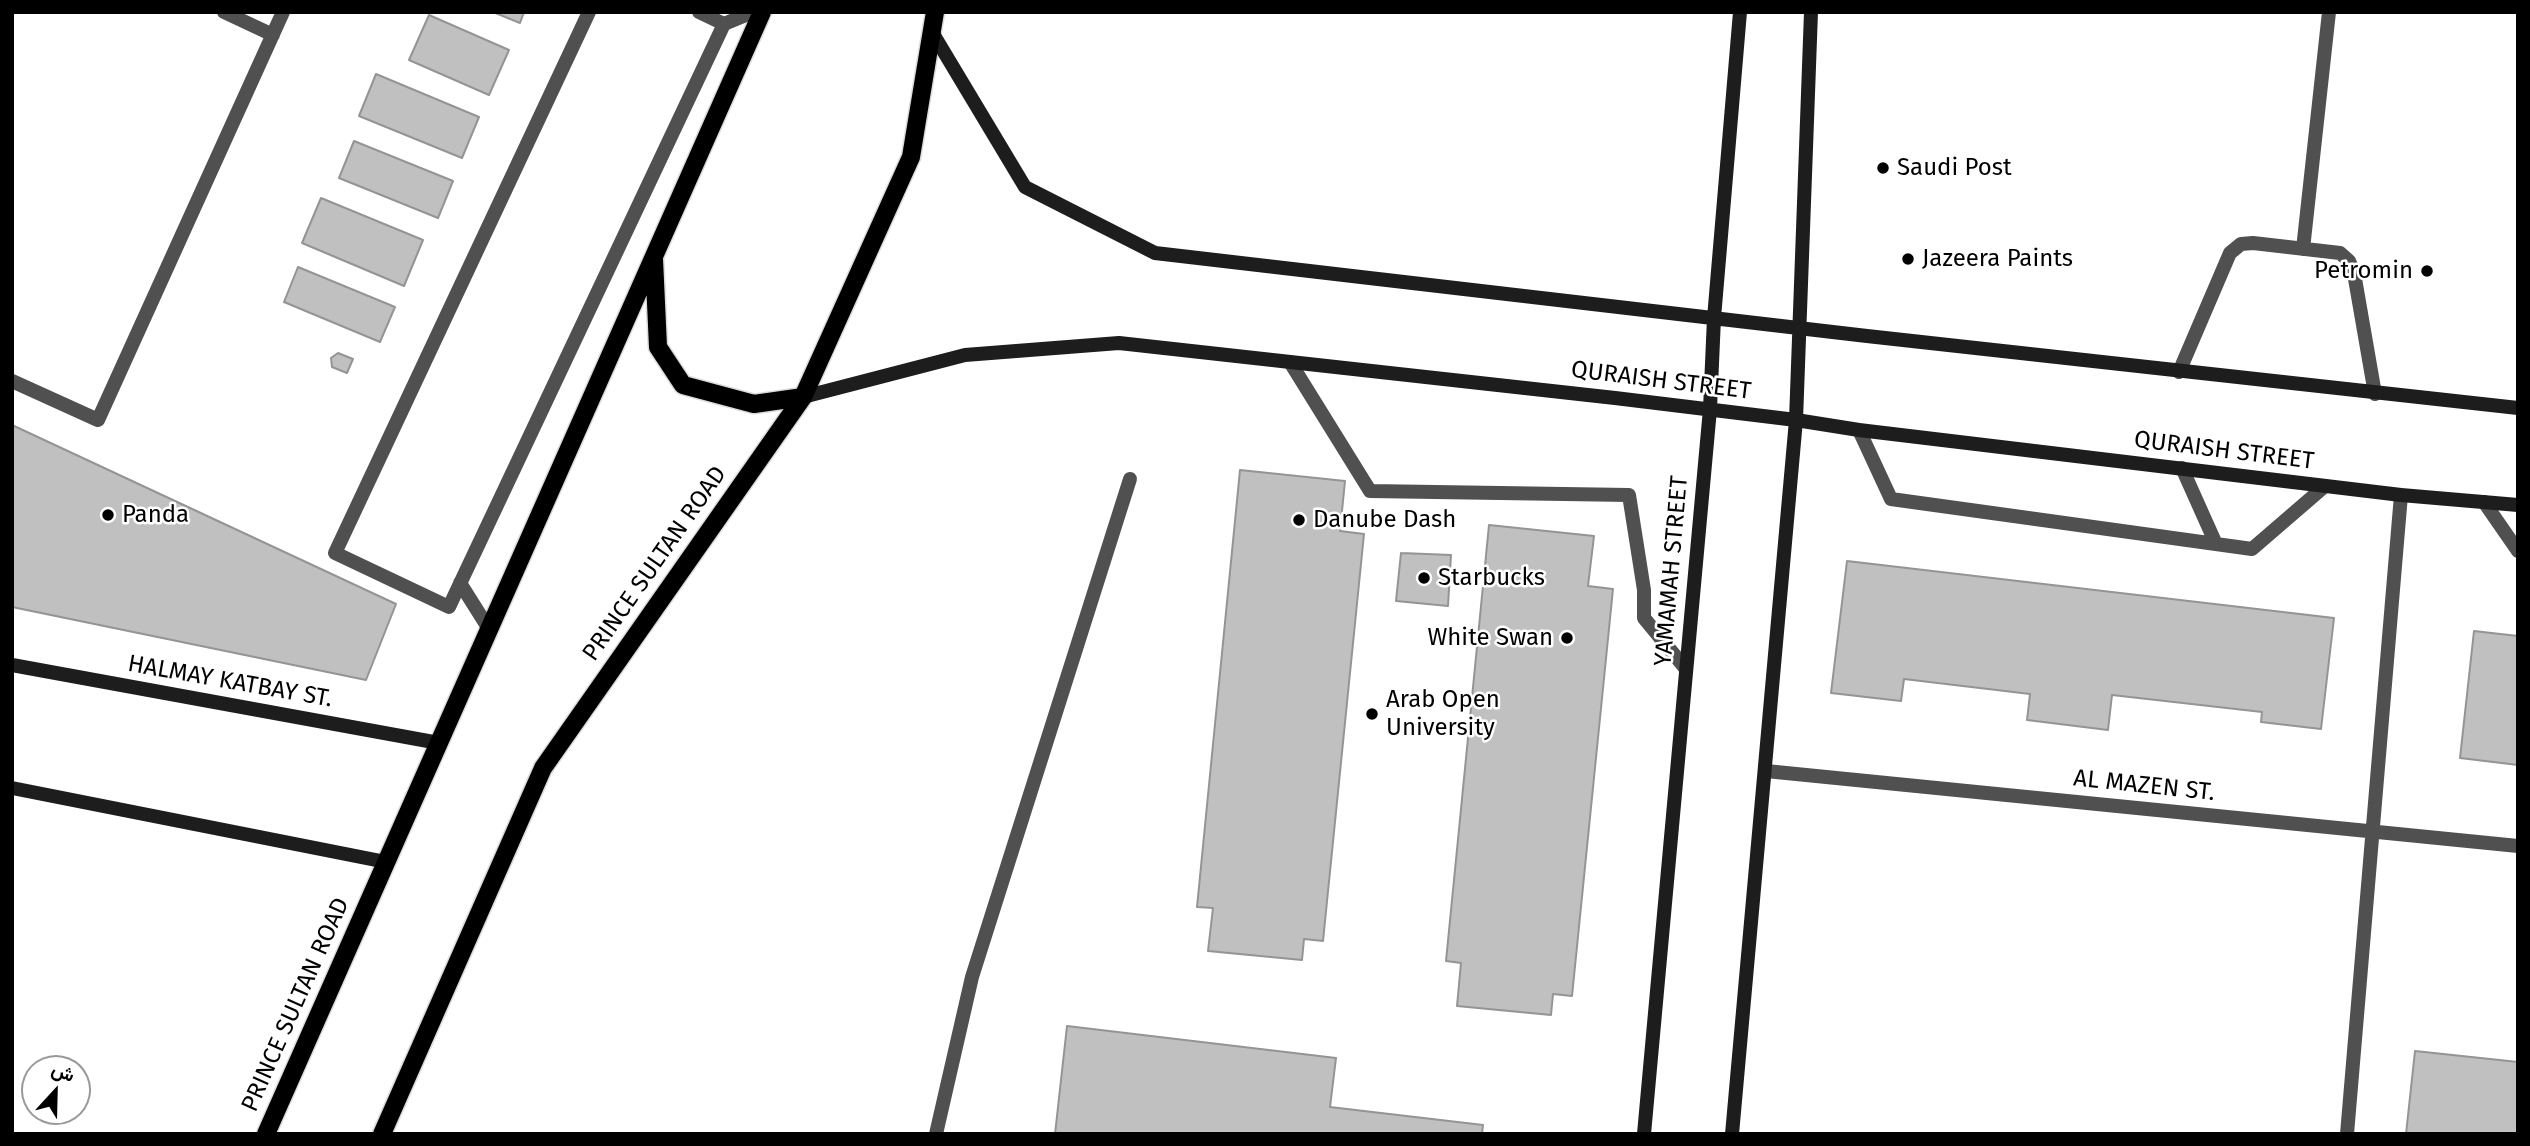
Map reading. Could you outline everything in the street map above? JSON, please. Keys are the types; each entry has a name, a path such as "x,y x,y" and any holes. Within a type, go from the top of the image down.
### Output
{"main road":[{"name":"PRINCE SULTAN ROAD","path":"266,1134 762,12"},
{"name":"PRINCE SULTAN ROAD","path":"382,1134 543,768 803,397 911,157 935,12"},
{"name":"YAMAMAH STREET","path":"1644,1134 1710,410 1714,318 1740,12"},
{"path":"1732,1134 1796,420 1811,12"},
{"path":"932,32 1025,187 1154,253 2179,372 2518,408"},
{"path":"654,255 658,347 683,385 754,404 803,397"},
{"name":"QURAISH STREET","path":"803,397 965,355 1119,343 1796,420 1859,430 2401,495 2518,505"},
{"name":"HALMAY KATBAY ST.","path":"12,665 439,743"},
{"path":"12,788 386,862"}],"street":[{"path":"224,12 273,35"},
{"path":"12,380 98,420 283,12"},
{"path":"589,12 335,553 449,607 723,24 753,12"},
{"path":"699,12 723,24"},
{"path":"2303,249 2329,12"},
{"path":"2179,372 2230,253 2241,244 2252,243 2340,253 2349,261 2354,273 2375,394"},
{"path":"1290,362 1370,491 1629,495 1644,590 1644,618 1686,669"},
{"path":"1859,430 1891,499 2252,549 2325,486"},
{"path":"2182,468 2216,544"},
{"path":"936,1134 972,977 1130,479"},
{"path":"2347,1134 2401,495"},
{"path":"2484,502 2518,551"},
{"path":"460,583 489,629"},
{"name":"AL MAZEN ST.","path":"1766,771 2518,846"}],"building":[{"path":"493,12 524,12 520,23"},
{"path":"429,15 509,50 489,95 409,60"},
{"path":"376,74 479,117 462,158 359,116"},
{"path":"354,141 453,181 438,218 339,178"},
{"path":"321,198 423,240 404,286 302,243"},
{"path":"298,267 395,307 380,342 284,302"},
{"path":"338,353 353,359 347,373 332,367 331,358"},
{"name":"Panda","path":"12,425 396,604 366,680 12,607"},
{"path":"1240,470 1345,481 1340,531 1364,534 1323,941 1304,939 1302,960 1208,951 1213,908 1197,907"},
{"path":"1489,525 1594,536 1588,586 1613,589 1572,996 1553,994 1551,1015 1457,1006 1461,963 1446,961"},
{"name":"Starbucks","path":"1401,553 1451,555 1448,606 1396,601"},
{"path":"1847,561 2334,618 2321,729 2261,722 2262,712 2112,695 2108,730 2027,720 2030,694 1904,679 1901,701 1831,693"},
{"path":"2474,631 2518,636 2518,765 2460,758"},
{"path":"1067,1026 1336,1058 1330,1107 1483,1125 1482,1134 1055,1134"},
{"path":"2415,1051 2518,1062 2518,1134 2406,1134"}],"place":[{"name":"Saudi Post","path":"1883,168"},
{"name":"Jazeera Paints","path":"1908,259"},
{"name":"Petromin","path":"2427,271"},
{"name":"Panda","path":"108,515"},
{"name":"Danube Dash","path":"1299,520"},
{"name":"Starbucks","path":"1424,578"},
{"name":"White Swan","path":"1567,638"},
{"name":"Arab Open University","path":"1372,714"}]}
